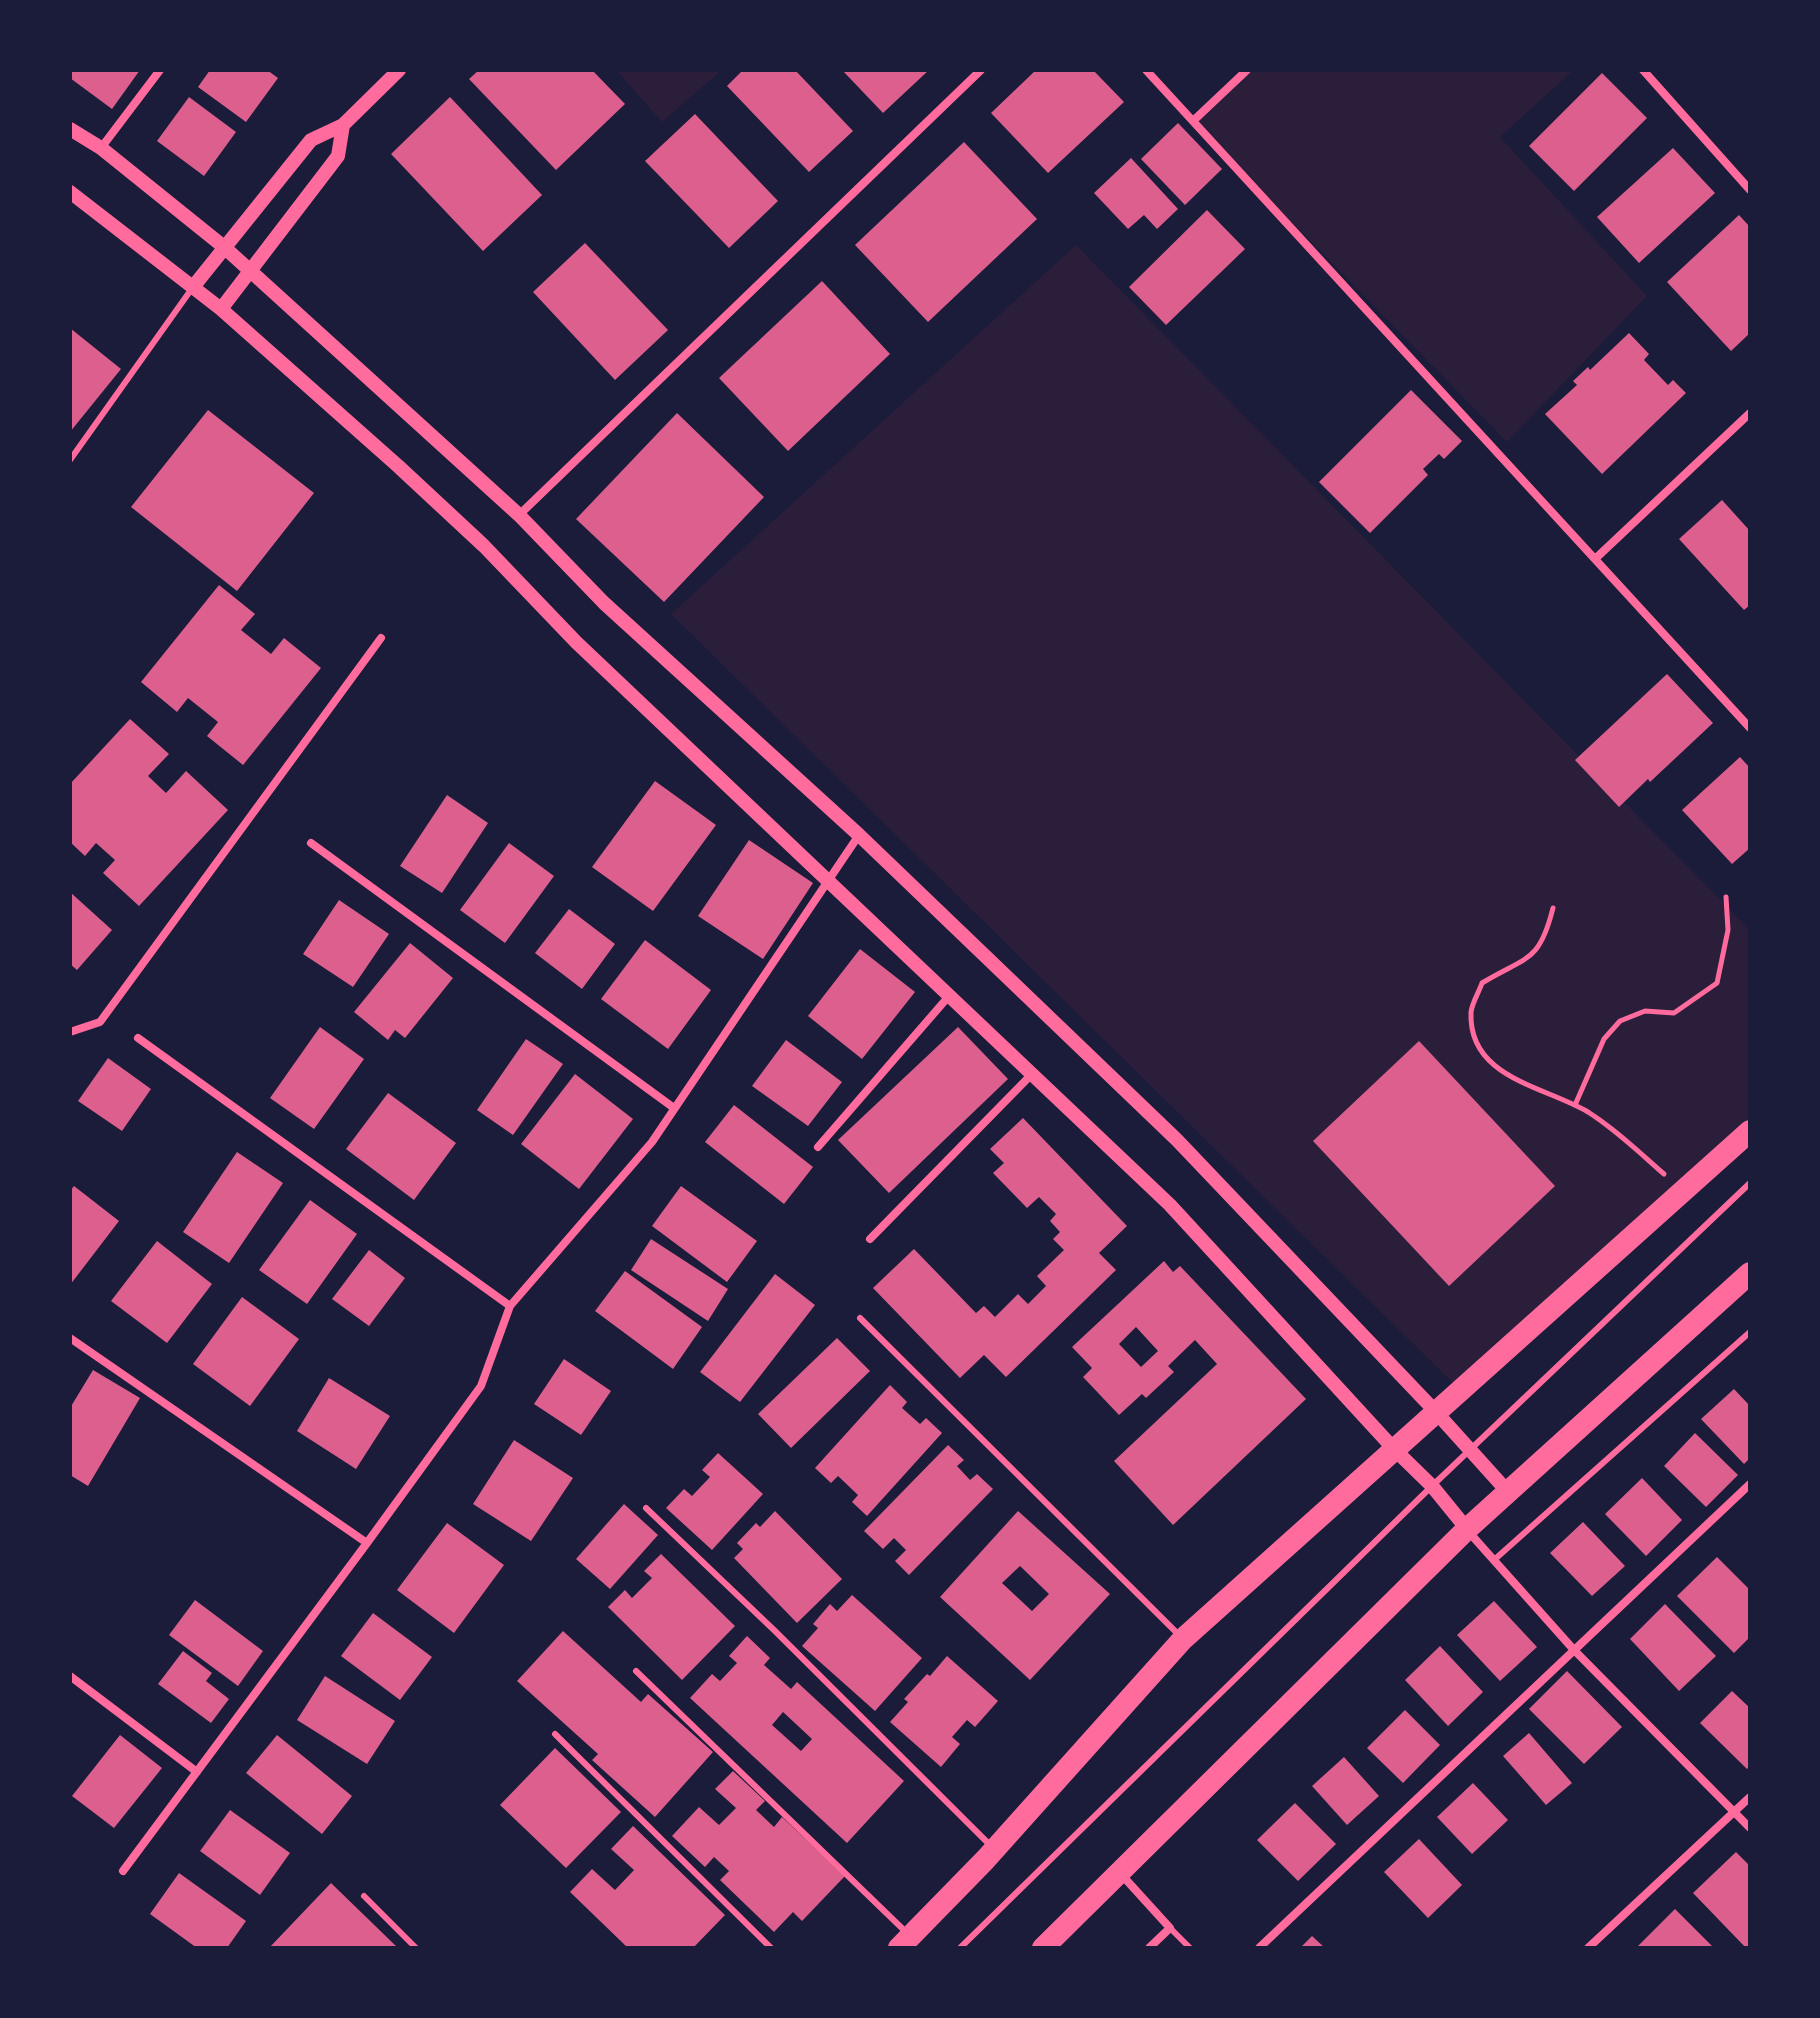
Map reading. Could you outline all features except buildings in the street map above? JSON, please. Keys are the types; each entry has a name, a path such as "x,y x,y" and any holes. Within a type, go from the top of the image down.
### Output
{"highway":[{"path":"905,1942 995,1849 1183,1639 1750,1131"},
{"path":"1043,1948 1467,1529 1750,1273"}],"street":[{"path":"101,148 160,70"},
{"path":"193,287 311,140 343,125 399,70"},
{"path":"519,515 981,70"},
{"path":"1146,70 1750,728"},
{"path":"1193,121 1247,70"},
{"path":"1643,70 1750,190"},
{"path":"221,309 338,156 343,125"},
{"path":"70,129 101,148 250,270 519,515 604,603 859,835 1177,1140 1508,1492"},
{"path":"70,192 221,309 484,546 576,642 1170,1205 1394,1449 1432,1486 1574,1650 1750,1828"},
{"path":"1595,559 1750,413"},
{"path":"70,1032 100,1022 381,638"},
{"path":"123,1871 481,1386 510,1306 652,1142 859,835"},
{"path":"311,843 674,1108"},
{"path":"818,1147 949,996"},
{"path":"138,1038 510,1306"},
{"path":"870,1239 1032,1074"},
{"path":"70,1338 367,1543"},
{"path":"1259,1948 1750,1484"},
{"path":"70,1676 197,1772"},
{"path":"1588,1948 1750,1797"},
{"path":"1119,1872 1170,1928 1149,1948"}],"lane":[{"path":"70,460 193,287"},
{"path":"960,1948 1432,1486 1750,1183"},
{"path":"860,1318 1183,1639"},
{"path":"1494,1560 1750,1332"},
{"path":"646,1508 995,1849"},
{"path":"636,1671 905,1942"},
{"path":"555,1734 771,1948"},
{"path":"364,1896 416,1948"},
{"path":"1170,1928 1190,1948"}],"path":[{"path":"1575,1105 1604,1039 1620,1021 1645,1011 1674,1013 1717,983 1728,930 1726,897"},
{"path":"1553,908 1546,934 1532,957 1482,983 1471,1011 1477,1043 1496,1070 1575,1105 1627,1142 1683,1191"}],"shaded area":[{"path":"616,70 722,70 662,122"},
{"path":"1247,70 1574,70 1500,137 1647,296 1507,442 1193,121"},
{"path":"1076,245 1750,930 1750,1131 1459,1389 671,614"}]}
